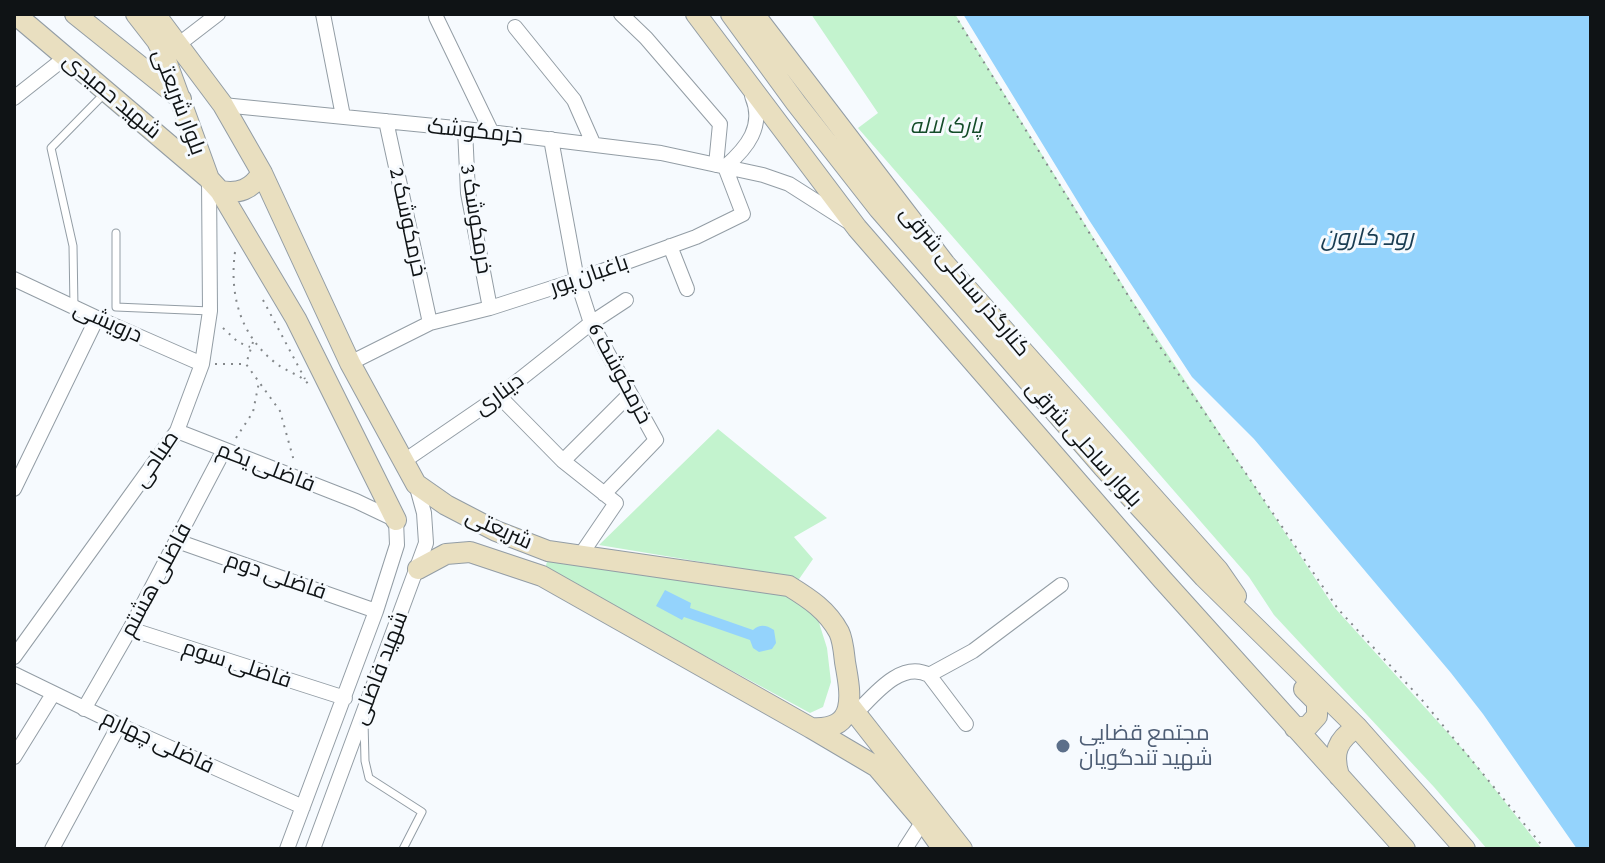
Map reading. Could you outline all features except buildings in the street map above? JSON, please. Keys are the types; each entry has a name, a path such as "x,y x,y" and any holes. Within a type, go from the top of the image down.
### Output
{"main road":[{"name":"شهید حمیدی","path":"75,14 182,100"},
{"name":"بلوار شریعتی","path":"136,14 157,41 182,100 189,130 215,185"},
{"name":"بلوار شریعتی","path":"155,14 219,100 262,173"},
{"name":"بلوار ساحلی شرقی","path":"696,14 857,228 1295,728 1405,849"},
{"name":"بلوار ساحلی شرقی","path":"731,14 879,209 1103,467 1204,577 1357,727 1465,849"},
{"name":"کنارگذر ساحلی شرقی","path":"754,14 945,264 1218,570 1251,623"},
{"name":"شهید حمیدی","path":"18,24 66,57 215,185"},
{"path":"182,100 195,95 219,100"},
{"path":"829,146 846,134"},
{"path":"215,185 232,193 245,191 255,184 262,173"},
{"name":"شریعتی","path":"262,173 350,363 416,484 446,505 496,531 548,551 789,586 820,605 841,634 853,710"},
{"path":"215,185 296,319 396,520"},
{"name":"شریعتی","path":"418,569 446,554 470,552 542,576 877,767 943,849"},
{"path":"1251,623 1274,657 1317,702 1314,722 1295,728"},
{"path":"811,728 824,729 835,725 853,710 962,849"},
{"path":"1339,776 1335,762 1337,747 1344,735 1357,727"}],"street":[{"path":"179,44 218,14"},
{"path":"323,14 343,116"},
{"path":"621,14 646,38 720,124 720,166"},
{"path":"436,17 492,133"},
{"path":"515,27 574,100 593,143"},
{"path":"14,98 66,57"},
{"path":"720,166 749,143 756,125 756,105 749,88"},
{"name":"خرمکوشک","path":"219,100 661,153 763,175 789,184 857,228"},
{"name":"خرمکوشک 2","path":"386,121 430,323"},
{"name":"خرمکوشک 3","path":"465,129 468,193 490,308"},
{"name":"خرمکوشک 6","path":"551,139 577,280 591,323 656,440 604,494"},
{"name":"باغبان پور","path":"350,363 430,323 490,308 577,280 670,246 743,214 720,166"},
{"name":"صباحی","path":"14,657 177,431 202,364 210,311 215,185"},
{"path":"670,246 687,289"},
{"name":"درویشی","path":"14,279 202,364"},
{"name":"دیناری","path":"404,461 499,396 591,323 626,300"},
{"path":"14,489 103,321"},
{"path":"563,461 630,394"},
{"path":"499,396 563,461 616,503 580,556"},
{"name":"فاضلی یکم","path":"177,431 356,501 396,520"},
{"name":"فاضلی هشتم","path":"84,709 130,629 224,450"},
{"path":"356,501 366,501 377,493 376,475"},
{"name":"شهید فاضلی","path":"313,849 426,543 424,513 416,484"},
{"name":"شهید فاضلی","path":"287,849 376,611 397,545 396,520"},
{"name":"فاضلی دوم","path":"177,541 376,611"},
{"path":"929,675 973,651 1061,585"},
{"name":"فاضلی سوم","path":"130,629 345,698"},
{"path":"853,710 902,674 921,671 929,675 966,724"},
{"name":"فاضلی چهارم","path":"14,674 84,709 303,807"},
{"path":"14,757 53,694"},
{"path":"72,849 55,846 119,725"},
{"path":"905,849 923,821"}],"lane":[{"path":"74,308 73,246 51,148 107,92"},
{"path":"103,321 116,307 116,233"},
{"path":"116,307 210,311"},
{"path":"364,709 365,761 369,778 422,812 403,849"}],"path":[{"path":"954,14 1158,344 1338,609 1422,700 1545,849"},
{"path":"243,261 236,248 232,274 234,301 254,341 280,367 306,380"},
{"path":"264,301 313,393"},
{"path":"210,311 231,336 251,348"},
{"path":"246,364 254,341"},
{"path":"202,364 246,364"},
{"path":"246,364 280,411 294,459 294,478"},
{"path":"224,450 253,412 260,381"}],"green space":[{"name":"پارک لاله","path":"811,14 955,14 1132,300 1334,607 1468,755 1542,849 1487,849 1434,787 1274,615 1249,577 858,128 878,113"},
{"path":"718,429 827,518 794,537 813,559 797,582 780,575 599,545"},
{"path":"548,558 785,592 815,610 827,648 831,682 823,707 810,713 545,569"}],"water":[{"name":"رود کارون","path":"963,14 1591,14 1591,849 1577,849 1451,673 1254,439 1192,377 1089,220"},
{"path":"665,590 691,603 690,608 753,630 761,626 771,628 776,643 772,649 759,652 750,640 684,617 682,620 656,606"}],"place":[{"name":"مجتمع قضایی شهید تندگویان","path":"1063,746"}]}
